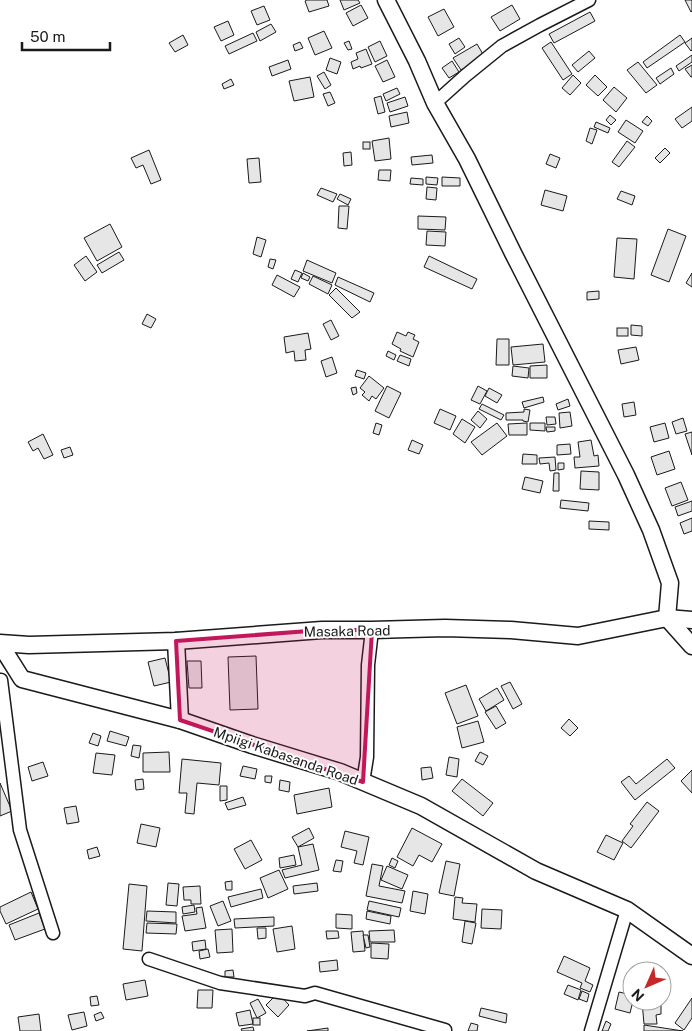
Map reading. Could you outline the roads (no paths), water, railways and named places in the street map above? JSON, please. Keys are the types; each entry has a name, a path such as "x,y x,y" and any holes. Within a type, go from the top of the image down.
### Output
{"main road":[{"path":"386,0 417,61 435,103 467,159 630,483 651,530 670,583 667,618 692,646"},
{"name":"Masaka Road","path":"0,643 29,645 176,641 322,630 454,628 511,630 578,636 667,618 692,620"},
{"path":"176,641 180,720"},
{"path":"0,650 5,652 22,679"},
{"name":"Mpiigi Kabasanda Road","path":"22,679 180,720 252,746 340,772 421,806 536,871 627,910 692,956"}],"street":[{"path":"435,103 502,46 589,0"},
{"path":"363,782 367,757 368,665 372,630"},
{"path":"22,679 1,680 20,830 53,934"},
{"path":"591,1031 627,910"},
{"path":"149,959 220,984 305,996 315,993 444,1030"}]}
